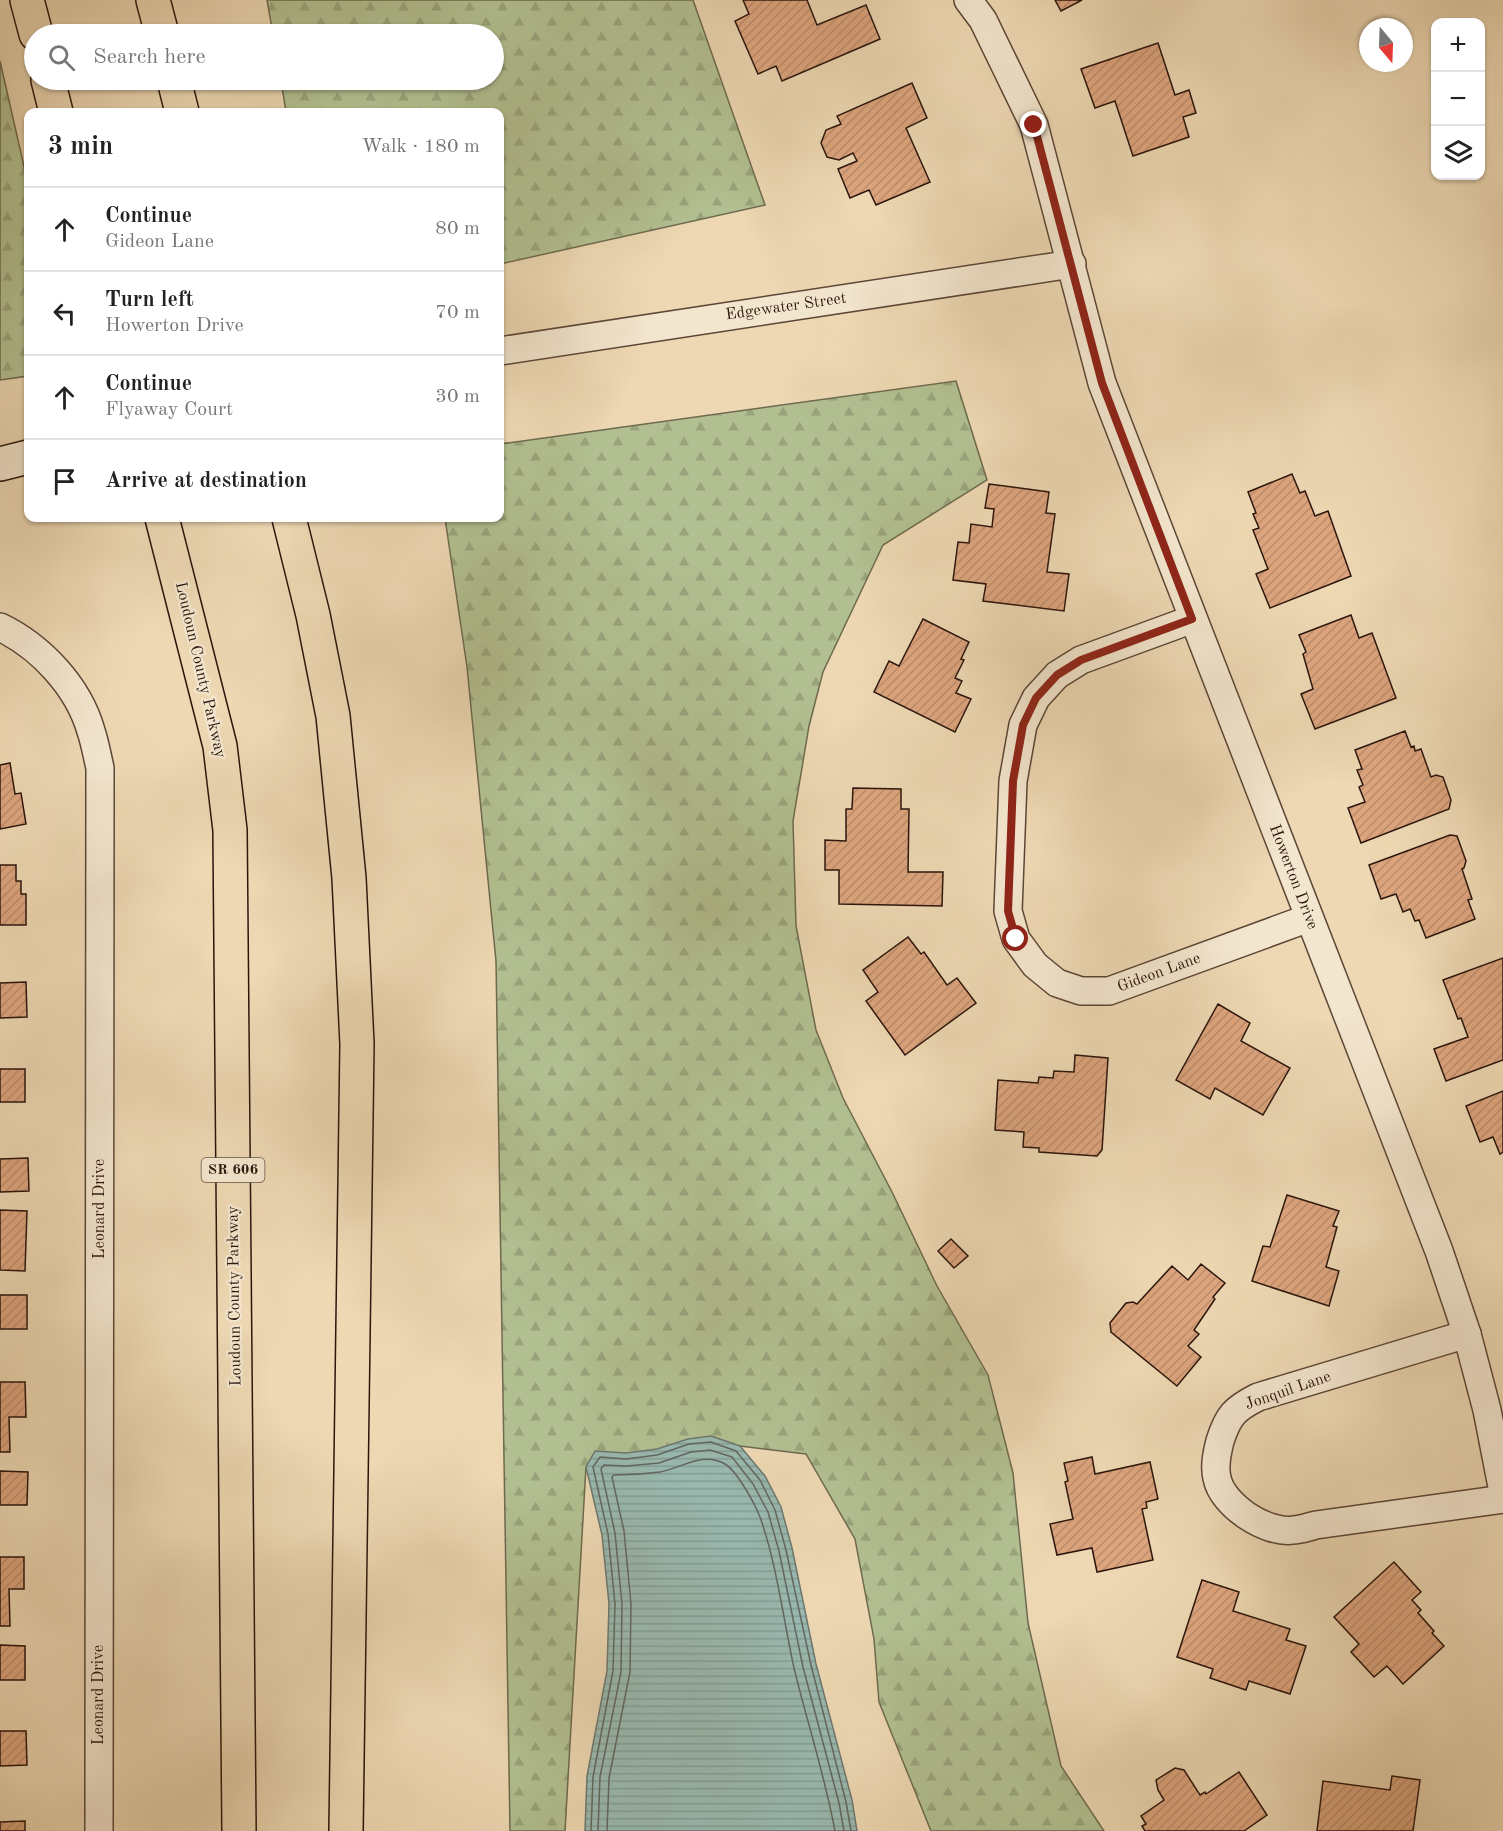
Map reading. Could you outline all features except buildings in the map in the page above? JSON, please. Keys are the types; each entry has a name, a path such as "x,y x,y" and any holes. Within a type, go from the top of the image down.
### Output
{"main road":[{"path":"27,0 33,24"},
{"path":"153,0 159,24"},
{"path":"50,90 55,108"},
{"path":"176,90 181,108"},
{"name":"Loudoun County Parkway","path":"163,522 220,746 230,830 239,1831"},
{"path":"290,522 313,615 333,716 349,878 357,1044 346,1831"}],"street":[{"name":"Howerton Drive","path":"968,0 983,20 1034,125 1102,383 1439,1251 1467,1334 1487,1410 1503,1492"},
{"name":"Edgewater Street","path":"504,350 1072,264"},
{"path":"0,464 24,458"},
{"name":"Gideon Lane","path":"1192,619 1081,660 1057,675 1036,698 1023,725 1013,781 1008,911 1016,939 1035,965 1057,983 1081,991 1109,991 1309,918"},
{"name":"Leonard Drive","path":"0,627 18,636 49,662 74,693 91,729 100,768 99,1831"},
{"name":"Jonquil Lane","path":"1467,1334 1257,1397 1240,1406 1227,1421 1216,1455 1217,1479 1226,1497 1245,1515 1267,1526 1291,1531 1316,1525 1503,1499"}],"green space":[{"path":"267,0 693,0 765,205 504,263 504,108 285,108 283,90 504,90 504,24 271,24"},
{"path":"0,61 24,166 24,377 0,380"},
{"path":"956,381 987,480 883,545 823,672 809,726 793,821 796,926 816,1030 843,1098 937,1286 988,1375 1013,1473 1028,1623 1061,1766 1104,1831 931,1831 879,1702 874,1639 855,1539 806,1454 740,1446 586,1467 565,1831 510,1831 496,961 467,667 446,522 504,522 504,443"}],"water":[{"path":"711,1436 740,1446 765,1476 781,1507 792,1548 816,1664 852,1800 857,1831 585,1831 587,1776 607,1671 609,1604 602,1535 586,1467 595,1451 626,1453 657,1449 688,1439"}],"route":[{"path":"1016,939 1008,911 1013,781 1023,725 1036,698 1057,675 1081,660 1192,619 1102,383 1034,125"}]}
